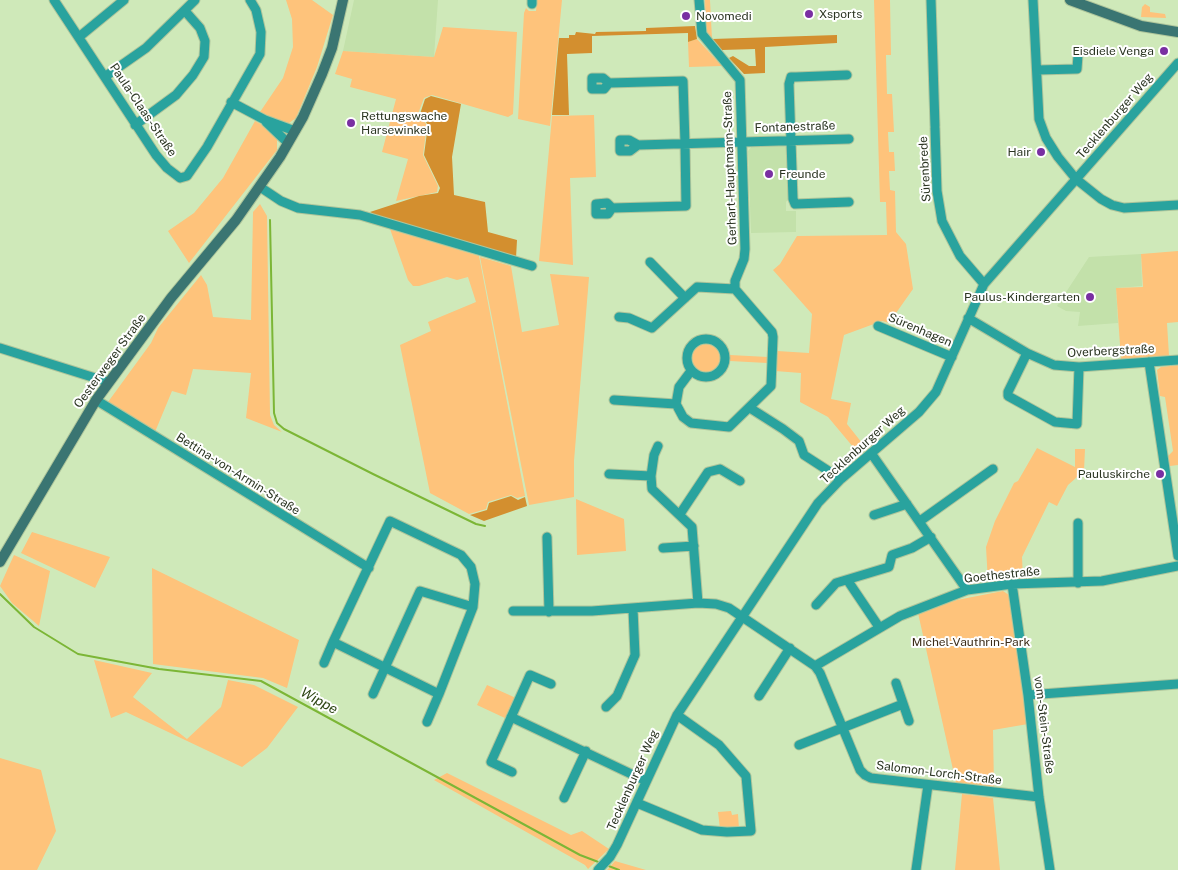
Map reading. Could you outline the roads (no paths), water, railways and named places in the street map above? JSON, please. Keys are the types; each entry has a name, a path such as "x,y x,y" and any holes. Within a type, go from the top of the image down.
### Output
{"street":[{"name":"Paula-Claas-Straße","path":"54,0 106,76 135,124 167,168 180,178 187,176 198,162 231,102"},
{"path":"79,37 124,0"},
{"path":"106,76 146,48 195,0"},
{"path":"250,0 256,10 261,32 260,54 231,102 264,120 295,131"},
{"name":"Oesterweger Straße","path":"0,562 108,382 171,298 260,187 288,143 307,109 332,48 343,0"},
{"name":"Gerhart-Hauptmann-Straße","path":"700,0 702,34 740,80 745,249 744,259 735,281 736,289"},
{"name":"Sürenbrede","path":"931,0 937,191 942,221 960,256 975,276 984,284"},
{"path":"1033,0 1037,107 1042,129 1058,157 1076,179 1101,199 1118,206 1137,208 1178,205"},
{"path":"1070,0 1141,26 1178,32"},
{"path":"135,124 176,95 193,75 204,57 205,41 200,28 185,11"},
{"path":"1036,70 1077,69 1078,55"},
{"name":"Tecklenburger Weg","path":"598,870 610,857 677,715 818,503 841,479 926,403 940,384 984,284 1178,63"},
{"path":"847,75 790,78 791,140 793,198 795,204 850,202"},
{"path":"608,83 683,81 685,143 686,206 612,208"},
{"path":"264,120 288,143"},
{"name":"Fontanestraße","path":"638,144 849,138"},
{"path":"260,187 281,201 298,208 360,214 532,266"},
{"path":"650,262 684,298"},
{"path":"619,317 629,318 652,328 693,289 700,286 736,289 772,332 771,386 734,424 722,427 687,421 676,404 679,387 691,371"},
{"name":"Overbergstraße","path":"968,318 1027,353 1054,364 1079,367 1178,360"},
{"name":"Sürenhagen","path":"878,326 952,357"},
{"path":"703,338 710,339 721,345 726,358 721,370 710,377 697,375 691,371 687,358 692,345 703,338"},
{"path":"0,348 108,382"},
{"path":"1027,353 1008,392 1008,396 1054,422 1077,424 1079,367"},
{"path":"1149,362 1178,556"},
{"name":"Bettina-von-Armin-Straße","path":"96,400 368,568"},
{"path":"614,400 676,404"},
{"path":"750,408 799,441 804,455 841,479"},
{"path":"658,446 654,455 651,476 654,492 680,514 692,528 698,603"},
{"path":"871,453 967,590"},
{"path":"680,514 708,472 720,469 740,481"},
{"path":"920,521 993,469"},
{"path":"609,474 651,476"},
{"path":"874,515 907,504"},
{"path":"324,663 390,521 461,555 471,567 475,584 473,607 427,722"},
{"path":"1078,523 1078,582"},
{"path":"547,537 548,612"},
{"path":"816,605 836,583 848,581 889,567 892,556 912,548 931,537"},
{"path":"663,548 694,546"},
{"name":"Goethestraße","path":"815,666 879,628 929,604 967,590 1012,584 1102,581 1178,566"},
{"path":"848,581 879,628"},
{"name":"vom-Stein-Straße","path":"1012,584 1050,870"},
{"path":"373,694 420,591 473,607"},
{"name":"Salomon-Lorch-Straße","path":"513,611 548,612 634,609 698,603 716,604 729,608 815,666 860,770 865,775 871,778 1039,797"},
{"path":"606,707 617,696 635,655 634,609"},
{"path":"333,642 384,669 439,694"},
{"path":"759,696 790,648"},
{"path":"512,772 490,762 530,675 552,684"},
{"path":"896,684 909,721"},
{"path":"1028,695 1178,684"},
{"path":"799,745 903,704"},
{"path":"636,803 702,830 751,831 746,776 719,744 677,715"},
{"path":"512,717 646,781"},
{"path":"564,798 586,751"},
{"path":"916,870 928,785"}],"waterway":[{"path":"270,220 274,413 277,423 284,429 373,474 476,524 485,526"},
{"name":"Wippe","path":"0,594 34,627 78,654 159,669 261,681 580,855 601,863"},
{"name":"Wippe","path":"606,865 619,870"}],"place":[{"name":"Xsports","path":"809,14"},
{"name":"Novomedi","path":"686,16"},
{"name":"Eisdiele Venga","path":"1164,51"},
{"name":"Rettungswache Harsewinkel","path":"351,123"},
{"name":"Hair","path":"1041,152"},
{"name":"Freunde","path":"769,174"},
{"name":"Paulus-Kindergarten","path":"1090,297"},
{"name":"Pauluskirche","path":"1160,474"}],"park label":[{"name":"Michel-Vauthrin-Park","path":"971,642"}]}
